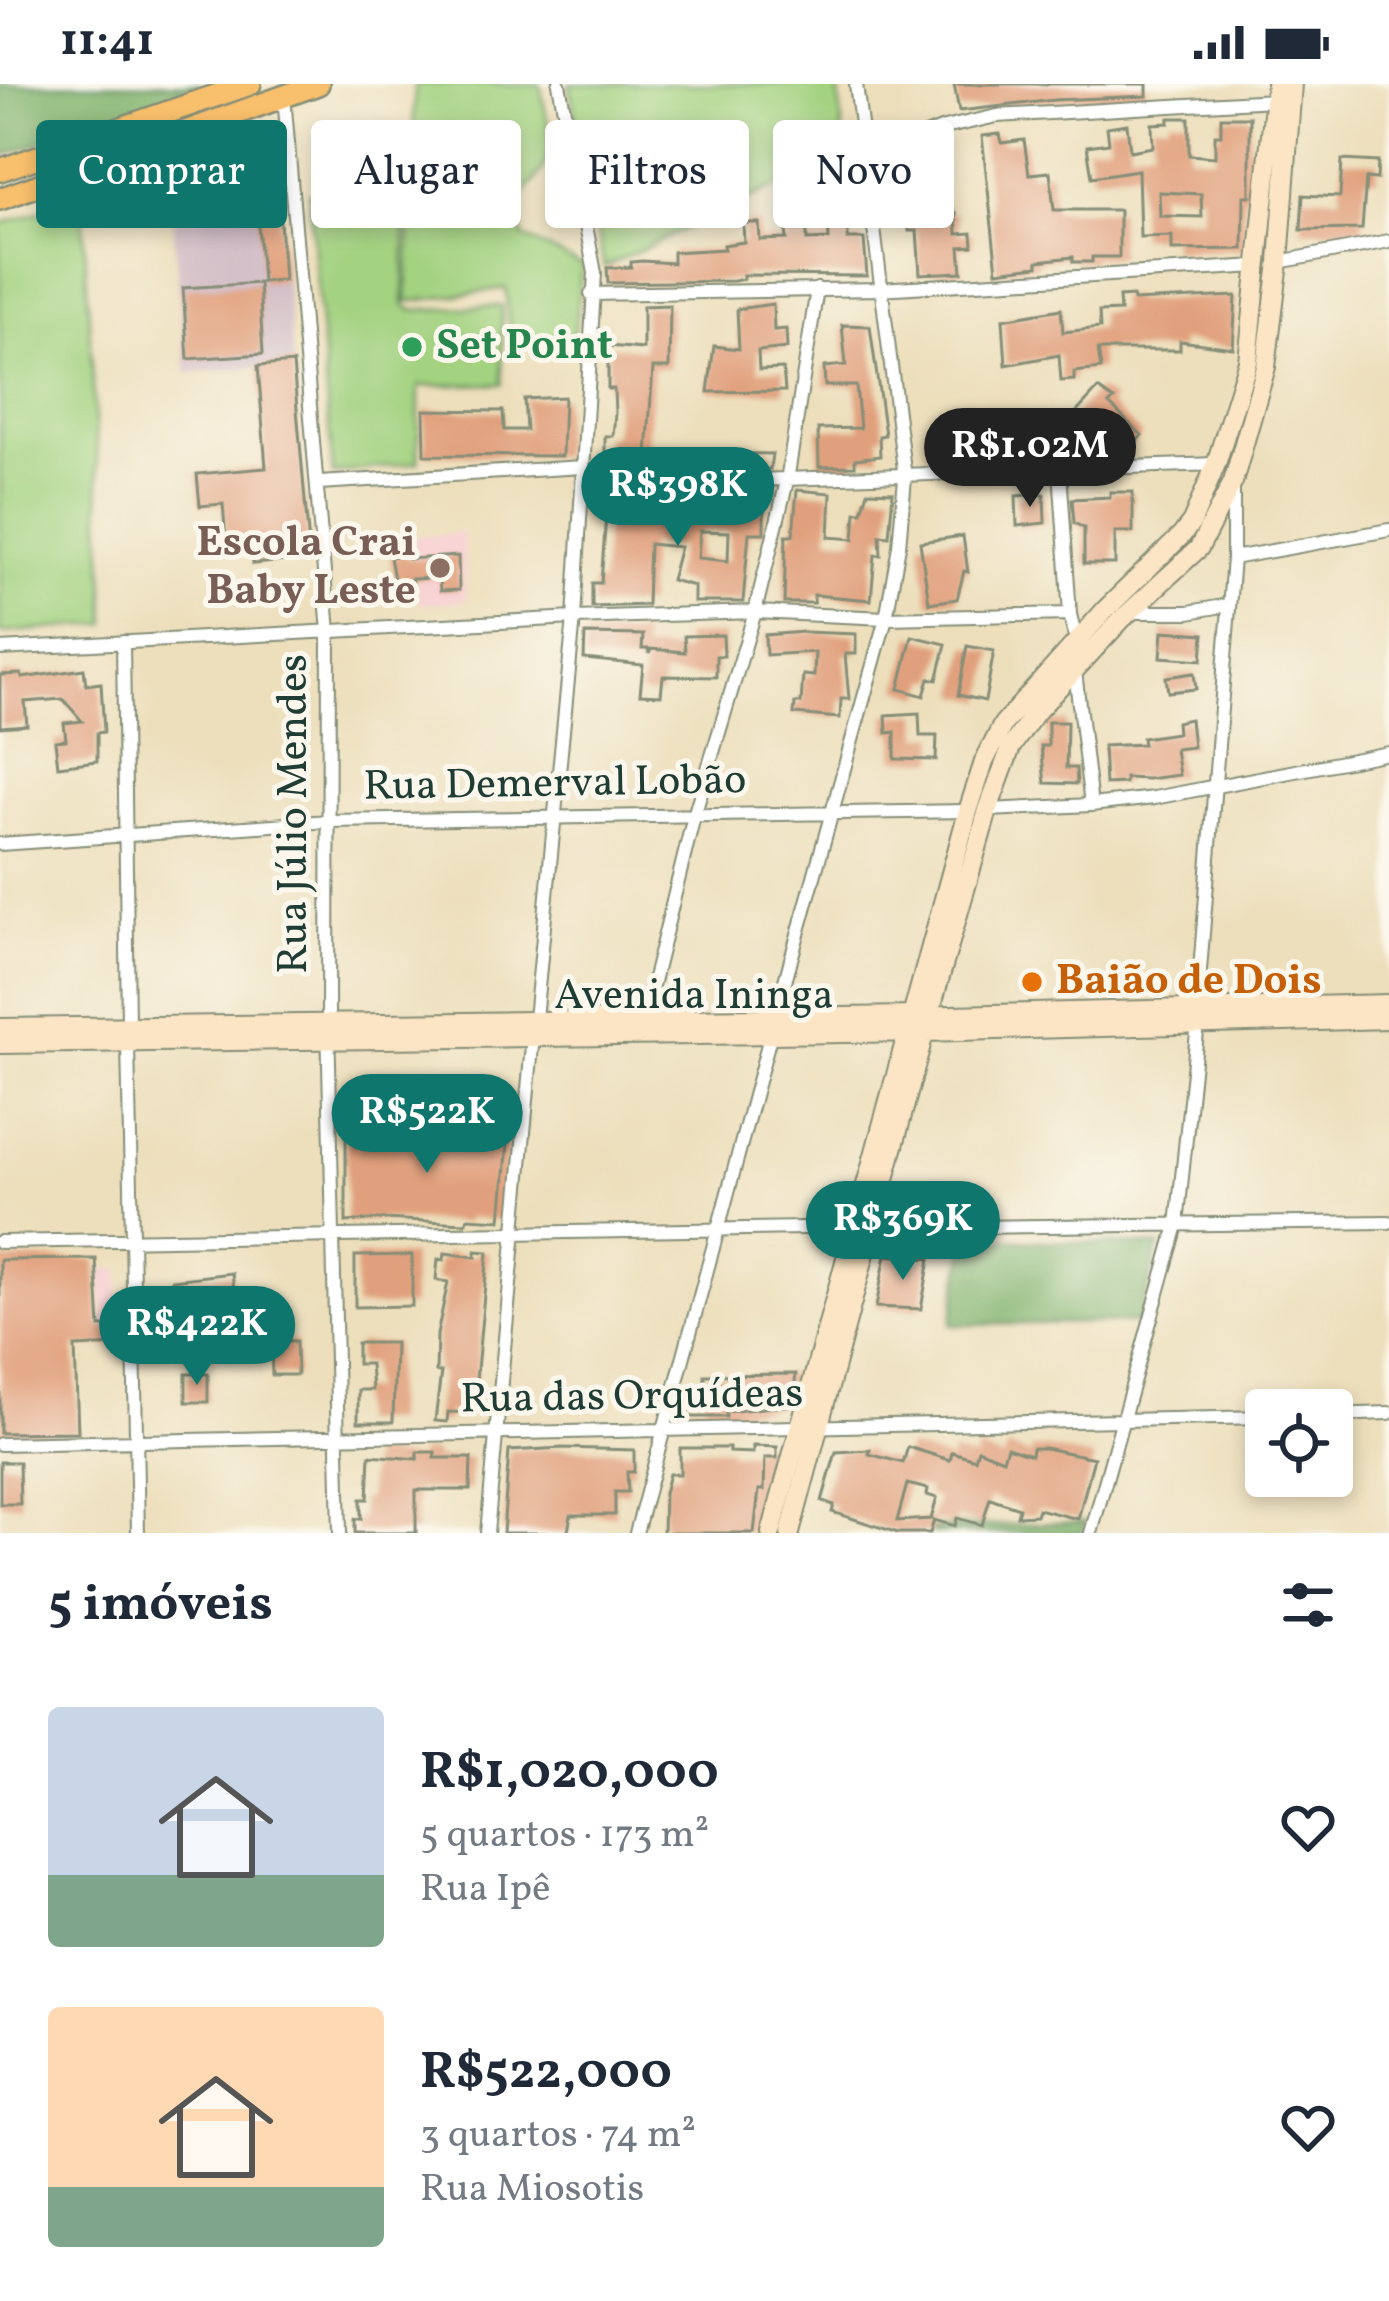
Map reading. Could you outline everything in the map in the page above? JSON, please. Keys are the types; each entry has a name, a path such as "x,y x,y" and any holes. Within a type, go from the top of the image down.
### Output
{"main road":[{"path":"0,170 250,84"},
{"path":"0,199 318,84"},
{"path":"978,811 1035,712 1199,548 1233,482 1266,367 1292,84"},
{"path":"770,1533 810,1427 866,1228 978,811 984,762 1003,724 1076,641 1181,536 1216,464 1248,362 1275,92"},
{"name":"Avenida Ininga","path":"0,1028 128,1033 919,1024 1197,1016 1389,1004"},
{"name":"Avenida Ininga","path":"1197,1016 1389,1019"},
{"name":"Avenida Ininga","path":"0,1044 128,1033"},
{"path":"790,1533 810,1427"}],"street":[{"path":"487,1533 574,618 595,273 559,84"},
{"path":"856,84 861,120"},
{"path":"954,126 997,116 1275,92"},
{"name":"Rua Júlio Mendes","path":"284,96 329,632 328,1030 340,1533"},
{"path":"636,1533 886,618 905,478 873,228"},
{"path":"1279,262 1389,241"},
{"path":"591,294 879,290 1258,266"},
{"path":"642,1027 694,816 755,612 787,481 817,289"},
{"path":"582,486 1216,464"},
{"path":"319,483 583,466"},
{"path":"1060,471 1076,641"},
{"path":"1091,1533 1177,1225 1216,788 1233,558 1233,482"},
{"path":"1233,558 1389,530"},
{"path":"1131,612 1189,612 1228,605"},
{"path":"0,650 574,618 755,612 886,618 1070,614"},
{"path":"123,642 137,1533"},
{"path":"1075,671 1091,806"},
{"name":"Rua Demerval Lobão","path":"0,844 329,821 830,815 1091,806 1216,788 1389,753"},
{"path":"0,1242 1389,1222"},
{"path":"1353,1414 1389,1413"},
{"name":"Rua das Orquídeas","path":"0,1444 1245,1418"}],"shaded area":[{"path":"173,228 281,228 293,363 186,373"},
{"name":"Escola Crai Baby Leste","path":"463,533 466,600 420,605 411,537"},
{"path":"101,1269 119,1269 120,1326 103,1326"}],"green space":[{"path":"0,84 201,84 102,120 36,120 36,144 0,157"},
{"path":"415,84 540,84 547,120 545,164 521,196 521,120 414,120"},
{"path":"569,84 838,84 842,120 773,120 773,188 749,199 749,120 576,120"},
{"path":"36,213 36,228 84,228 107,624 0,633 0,224"},
{"path":"521,216 522,236 582,266 574,339 510,342 506,288 407,302 410,228 521,228"},
{"name":"Set Point","path":"312,228 405,228 404,304 411,310 502,306 502,384 419,386 418,462 333,474"},
{"path":"597,228 687,228 604,267"},
{"path":"967,1238 1159,1246 1139,1322 951,1325"},
{"path":"1085,1522 1082,1533 932,1533 934,1528"}],"building":[{"path":"954,84 1147,84 1147,96 959,111"},
{"path":"1221,117 1250,117 1250,196 1244,196 1243,249 1172,250 1172,236 1140,237 1138,170 1092,177 1087,146 1109,143 1107,127 1127,124 1130,151 1153,147 1152,124 1189,118 1189,155 1215,157 1215,135 1221,135","holes":["1159,192 1201,194 1202,217 1160,216"]},
{"path":"1000,134 1002,143 1024,140 1029,174 1050,172 1054,210 1119,210 1119,257 1092,257 1092,262 1073,262 1073,257 1038,261 1038,266 997,271 982,136"},
{"path":"1342,160 1378,162 1377,179 1366,178 1362,229 1301,230 1303,195 1340,197"},
{"path":"956,213 957,234 972,233 973,246 960,247 962,272 920,274 917,231 909,231 954,228"},
{"path":"749,223 759,223 760,240 787,239 786,230 807,230 807,240 829,239 828,228 848,228 848,239 864,239 867,276 743,275 734,281 608,283 607,268 631,267 631,262 642,261 673,263 673,252 724,249 723,245 744,242 743,228 749,228"},
{"path":"258,228 280,228 284,280 262,282"},
{"path":"259,283 263,354 188,359 183,288"},
{"path":"1133,296 1134,301 1236,296 1233,348 1180,341 1180,350 1098,350 1101,369 1074,372 1074,380 1061,381 1059,355 1006,365 1003,319 1061,309 1063,332 1100,328 1099,312 1120,311 1119,297"},
{"path":"773,304 774,330 786,329 787,348 758,351 759,370 783,369 785,391 708,392 714,346 739,349 737,309"},
{"path":"670,305 669,368 653,368 647,454 605,454 605,436 613,436 615,413 614,389 608,389 608,346 643,349 643,306"},
{"path":"842,325 870,326 885,435 879,436 880,456 855,459 855,466 819,467 818,429 860,428 856,386 825,386 824,367 846,365"},
{"path":"293,363 309,546 295,547 296,560 253,564 252,548 227,551 223,504 200,506 197,474 266,468 258,366"},
{"path":"1098,389 1114,400 1109,404 1142,435 1122,457 1073,416"},
{"path":"564,397 562,456 425,455 424,410 503,411 504,430 526,430 524,399"},
{"path":"711,453 772,454 770,469 709,471"},
{"path":"797,490 831,493 829,537 854,539 856,512 862,512 868,491 893,492 889,536 880,535 881,555 875,555 871,600 814,595 814,603 784,603 786,535 793,535"},
{"path":"1110,492 1133,492 1133,532 1115,532 1115,564 1084,564 1084,528 1074,523 1072,499 1110,497"},
{"path":"1044,494 1045,523 1017,526 1016,496"},
{"path":"715,496 764,497 764,533 749,533 743,602 694,602 694,586 671,580 680,547 649,544 647,605 592,607 592,583 601,583 607,502 675,506 689,508 688,513 714,515","holes":["700,531 729,532 728,561 698,558"]},
{"path":"963,536 968,572 964,571 957,599 929,603 920,542"},
{"path":"407,554 408,559 458,556 459,590 440,591 439,578 411,579 413,593 397,596 390,557"},
{"path":"1163,631 1204,634 1202,660 1161,657"},
{"path":"585,634 643,635 642,649 649,649 649,654 651,649 685,652 684,636 723,635 724,656 716,656 716,677 663,676 661,695 640,694 643,665 584,659"},
{"path":"856,634 856,654 845,654 849,699 841,699 840,718 794,714 795,703 801,703 803,675 814,676 815,652 766,655 765,635"},
{"path":"912,636 946,644 937,680 929,678 924,696 899,689"},
{"path":"967,646 994,651 985,701 958,695"},
{"path":"84,669 86,685 101,683 104,732 97,733 97,761 58,766 55,741 66,740 64,723 82,721 63,699 25,702 27,725 0,727 0,675 21,674 22,678"},
{"path":"1194,673 1196,689 1168,692 1166,677"},
{"path":"919,713 920,736 937,736 936,760 895,759 895,732 887,733 886,715"},
{"path":"1190,719 1193,747 1175,749 1179,775 1105,784 1103,746 1143,744 1142,738 1177,733 1176,722"},
{"path":"1048,722 1067,722 1066,768 1076,768 1077,784 1045,783 1041,746 1048,746"},
{"path":"477,1120 510,1120 501,1220 346,1222 346,1133 428,1140 477,1138"},
{"path":"476,1251 488,1252 473,1413 448,1412 447,1422 435,1421 441,1372 436,1372 437,1335 448,1282 436,1280 438,1259 444,1260 445,1253 476,1257"},
{"path":"412,1255 412,1306 355,1307 355,1256"},
{"path":"886,1255 930,1259 921,1309 876,1307"},
{"path":"96,1259 100,1327 119,1326 119,1345 75,1347 78,1432 0,1433 0,1260"},
{"path":"232,1273 237,1315 177,1322 172,1280"},
{"path":"271,1341 296,1341 297,1375 272,1375"},
{"path":"357,1343 395,1343 393,1422 358,1422 358,1390 372,1390 370,1364 357,1364"},
{"path":"186,1374 208,1374 208,1402 186,1402"},
{"path":"796,1374 792,1405 726,1412 726,1417 687,1417 690,1404 705,1405 705,1375"},
{"path":"753,1446 777,1447 777,1458 765,1458 764,1490 759,1490 754,1533 663,1533 664,1493 669,1474 680,1474 680,1448 753,1453"},
{"path":"908,1447 950,1460 952,1452 975,1459 978,1449 1003,1459 1007,1447 1031,1455 1032,1448 1045,1448 1094,1458 1078,1519 1038,1509 1036,1515 1017,1516 1019,1508 990,1498 982,1525 957,1518 955,1526 934,1520 930,1533 898,1533 832,1512 834,1505 822,1501 836,1452 870,1450 869,1454 903,1463","holes":["907,1484 928,1489 927,1495 937,1498 931,1519 897,1521"]},
{"path":"634,1450 634,1472 627,1472 628,1492 615,1492 615,1515 571,1515 568,1531 561,1533 503,1533 509,1451"},
{"path":"418,1452 435,1452 435,1458 471,1458 470,1490 416,1490 416,1533 355,1533 361,1499 368,1499 370,1455 418,1459"},
{"path":"0,1462 19,1462 20,1504 0,1504"}],"place":[{"name":"Set Point","path":"412,347"},
{"name":"Escola Crai Baby Leste","path":"440,568"},
{"name":"Baião de Dois","path":"1032,982"}]}
